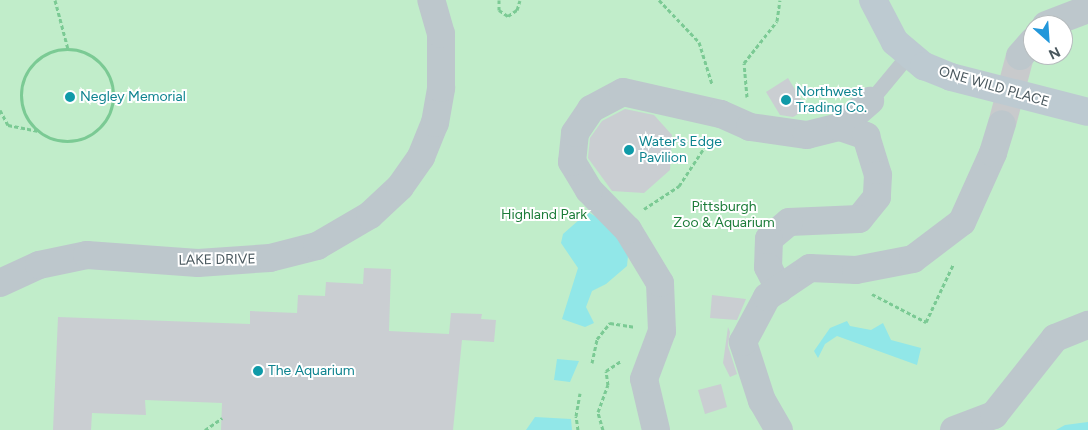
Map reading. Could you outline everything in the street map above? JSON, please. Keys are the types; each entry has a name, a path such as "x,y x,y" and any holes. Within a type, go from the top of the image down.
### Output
{"main road":[{"name":"ONE WILD PLACE","path":"873,0 895,42 924,66 950,77 1088,112"}],"street":[{"name":"LAKE DRIVE","path":"0,283 39,265 87,255 198,262 270,258 317,246 370,215 400,187 421,157 435,123 441,88 441,34 431,0"},
{"path":"1072,15 1088,9"},
{"path":"656,430 644,379 662,331 660,283 628,230 589,190 572,162 575,133 591,109 623,92 721,114 750,127 807,135 840,127 870,101"},
{"path":"779,430 762,401 743,342 767,297 810,268 856,270 913,259 962,222 993,154 1002,124"},
{"path":"779,289 768,267 769,239 789,222 859,219 877,197 878,176 866,136 840,127"},
{"path":"954,430 994,415 1055,338 1088,325"}],"lane":[{"path":"870,101 909,54"}],"path":[{"path":"55,0 68,49"},
{"path":"498,0 500,10 508,16 517,10 520,0"},
{"path":"750,127 744,63 778,21 780,0"},
{"path":"0,110 8,125 38,131 52,138 67,141 83,138 96,131 106,120 112,106 110,76 102,64 91,55 68,49 48,53 26,74 21,90 22,105 28,119 38,131"},
{"path":"856,270 858,287 926,322 953,263 939,239"},
{"path":"592,363 597,339 610,322 662,331"},
{"path":"578,430 576,416 580,393"},
{"path":"206,430 222,418"}],"green space":[{"name":"Pittsburgh Zoo & Aquarium","path":"0,0 1088,0 1088,430 0,430"}],"water":[{"path":"588,212 610,225 628,256 627,266 606,284 592,291 586,307 594,323 585,327 562,319 578,268 561,243 563,234"},
{"path":"847,321 850,326 871,330 883,323 891,340 921,348 917,365 837,336 825,344 818,358 814,351 830,328"},
{"path":"557,359 579,361 570,382 554,380"},
{"path":"535,417 571,419 572,430 526,430"},
{"path":"1088,422 1088,430 1056,430 1065,425"}],"building":[{"name":"Northwest Trading Co.","path":"788,78 807,109 793,117 780,115 766,92"},
{"name":"Water's Edge Pavilion","path":"625,109 654,115 672,135 670,170 644,193 612,191 588,158 590,138 602,121"},
{"name":"The Aquarium","path":"364,268 391,269 389,331 449,334 451,313 482,314 481,319 496,320 494,342 462,340 453,430 221,430 222,403 145,400 146,415 92,413 91,430 53,430 58,317 250,324 250,311 297,313 298,295 325,296 326,282 363,284"},
{"path":"712,295 746,299 737,320 710,318"},
{"path":"728,327 730,332 728,346 737,374 730,377 723,363"},
{"path":"721,384 727,407 705,414 698,390"}],"tunnel":[{"path":"1002,124 1020,56"}],"place":[{"name":"Negley Memorial","path":"70,97"},
{"name":"Northwest Trading Co.","path":"786,100"},
{"name":"Water's Edge Pavilion","path":"629,150"},
{"name":"The Aquarium","path":"258,371"}],"park label":[{"name":"Highland Park","path":"544,215"}]}
